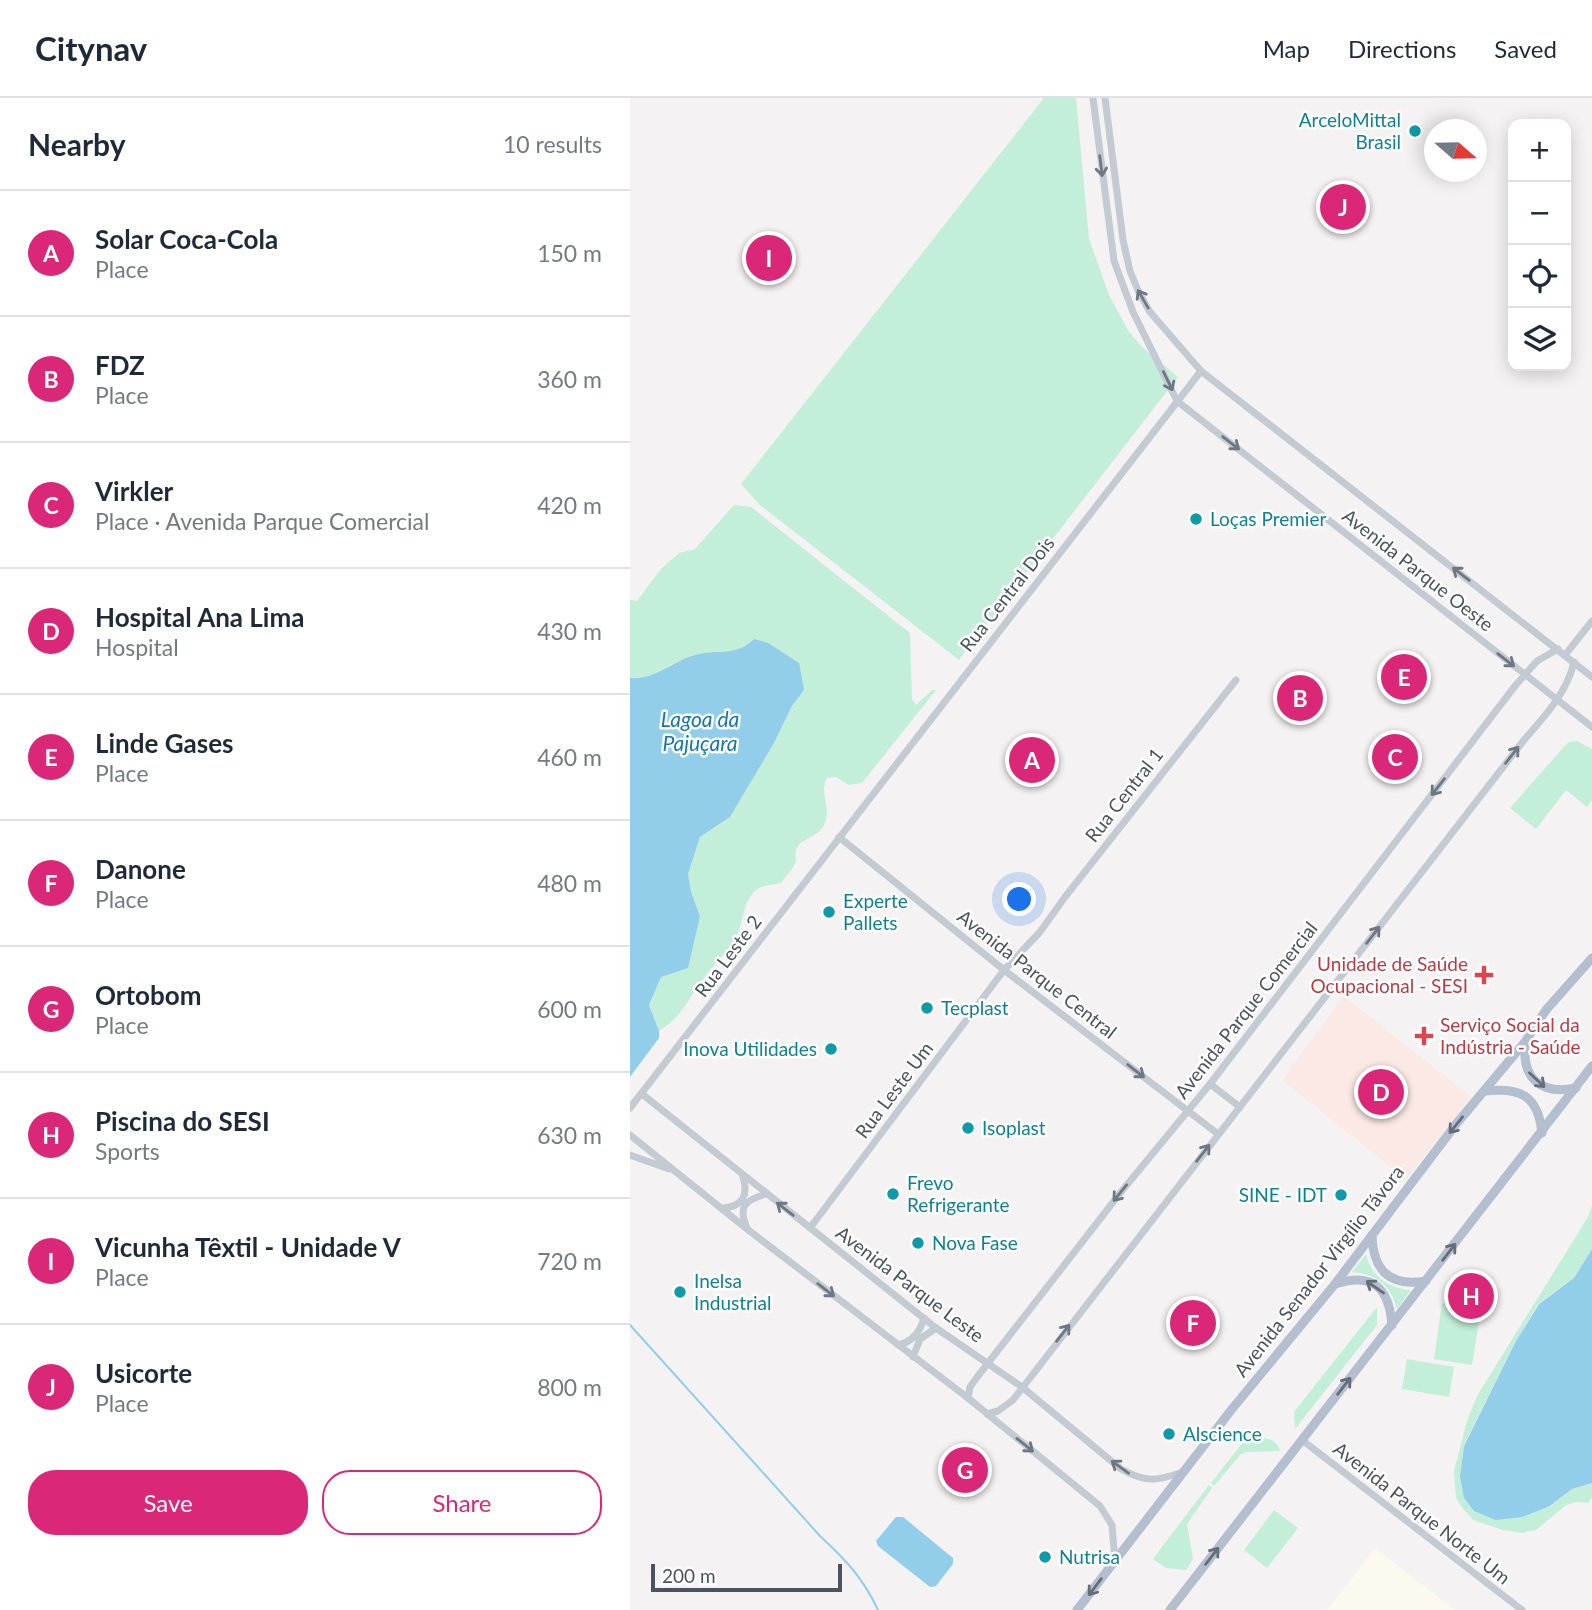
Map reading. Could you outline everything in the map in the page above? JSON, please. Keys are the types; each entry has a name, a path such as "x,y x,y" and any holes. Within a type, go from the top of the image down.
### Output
{"main road":[{"name":"Avenida Senador Virgílio Távora","path":"1079,1609 1184,1472 1335,1284 1457,1123 1525,1042 1546,1010 1592,958"},
{"path":"1525,1042 1525,1065 1537,1083 1558,1090 1576,1088"},
{"path":"1170,1610 1592,1066"},
{"path":"1485,1091 1512,1090 1526,1097 1538,1111 1542,1133"},
{"path":"1372,1235 1374,1259 1386,1274 1405,1283 1426,1281"},
{"path":"1335,1284 1357,1279 1379,1287 1388,1300 1392,1325"}],"street":[{"name":"Avenida Parque Oeste","path":"1093,98 1114,261 1133,312 1177,401 1592,727"},
{"name":"Avenida Parque Oeste","path":"1105,98 1122,240 1130,271 1150,312 1201,371 1592,677"},
{"name":"Rua Central Dois","path":"838,836 1201,371"},
{"path":"1565,655 1592,621"},
{"name":"Avenida Parque Comercial","path":"968,1398 970,1387 1113,1201 1210,1084 1525,675 1544,656 1558,649"},
{"path":"987,1414 1006,1407 1022,1387 1557,700 1569,680 1574,662"},
{"name":"Rua Central 1","path":"1004,970 1040,932 1236,680"},
{"name":"Avenida Parque Central","path":"838,836 1004,970 1217,1134"},
{"name":"Rua Leste 2","path":"642,1094 838,836"},
{"name":"Rua Leste Um","path":"810,1228 1004,970"},
{"path":"1210,1084 1240,1107"},
{"path":"630,1108 642,1094"},
{"name":"Avenida Parque Leste","path":"642,1094 936,1328 1022,1387 1121,1469 1136,1478 1150,1480 1184,1472"},
{"path":"630,1135 721,1209 968,1398 1100,1506 1112,1525 1115,1561"},
{"path":"630,1155 676,1172"},
{"path":"721,1209 736,1206 744,1199 746,1188 743,1176"},
{"path":"747,1229 742,1215 746,1205 755,1198 766,1195"},
{"path":"898,1345 917,1335 924,1318"},
{"path":"913,1357 920,1339 936,1328"},
{"name":"Avenida Parque Norte Um","path":"1302,1440 1522,1610"}],"shaded area":[{"path":"1344,996 1471,1097 1406,1179 1282,1080"},
{"path":"1375,1548 1455,1610 1327,1610"}],"green space":[{"path":"1044,98 1076,98 1089,239 1109,295 1129,332 1142,347 1178,377 959,660 760,505 741,484"},
{"path":"734,505 751,507 910,633 912,699 916,705 932,690 936,690 862,783 849,785 836,777 827,778 824,789 827,813 824,825 818,833 798,846 795,864 781,883 760,888 751,895 739,929 726,952 680,1013 659,1031 649,1005 661,977 700,916 688,874 700,837 730,817 774,743 792,706 804,690 744,649 684,660 650,676 630,678 630,600 637,601 661,569 679,553 695,549"},
{"path":"1577,741 1592,749 1592,800 1587,807 1566,790 1536,829 1510,808 1569,742"},
{"path":"1592,1206 1592,1249 1574,1278 1538,1304 1516,1341 1464,1445 1460,1476 1550,1507 1572,1489 1592,1483 1592,1498 1588,1503 1566,1505 1536,1530 1522,1533 1503,1530 1473,1520 1456,1498 1454,1471 1467,1421 1477,1396 1588,1217"},
{"path":"1366,1254 1372,1269 1382,1280 1395,1287 1411,1290 1397,1309 1391,1293 1381,1282 1368,1275 1352,1272"},
{"path":"1442,1303 1481,1309 1472,1365 1434,1359"},
{"path":"1377,1307 1377,1325 1295,1429 1294,1412"},
{"path":"1407,1359 1454,1367 1449,1397 1402,1389"},
{"path":"1247,1437 1271,1440 1280,1451 1241,1454 1214,1486 1211,1483"},
{"path":"1209,1485 1212,1488 1187,1524 1193,1559 1186,1570 1166,1568 1153,1559"},
{"path":"1274,1510 1298,1528 1267,1568 1244,1550"}],"water":[{"name":"Lagoa da Pajuçara","path":"754,639 768,643 799,663 804,690 792,706 774,743 730,817 700,837 688,874 700,916 688,968 661,977 649,1005 659,1038 630,1077 630,678 655,674 700,654 740,649"},
{"path":"1592,1249 1592,1483 1572,1489 1550,1506 1522,1517 1496,1520 1474,1511 1464,1498 1460,1476 1464,1446 1516,1341 1539,1304 1574,1278"},
{"path":"896,1517 903,1517 953,1558 953,1564 936,1586 930,1587 878,1546 876,1541"}],"waterway":[{"path":"630,1325 846,1562 860,1579 878,1610"}],"place":[{"name":"ArceloMittal Brasil","path":"1415,131"},
{"name":"Usicorte","path":"1343,207"},
{"name":"Vicunha Têxtil - Unidade V","path":"769,258"},
{"name":"Loças Premier","path":"1196,519"},
{"name":"Linde Gases","path":"1404,677"},
{"name":"FDZ","path":"1300,698"},
{"name":"Virkler","path":"1395,757"},
{"name":"Solar Coca-Cola","path":"1032,760"},
{"name":"Experte Pallets","path":"829,912"},
{"name":"Unidade de Saúde Ocupacional - SESI","path":"1484,975"},
{"name":"Tecplast","path":"927,1008"},
{"name":"Serviço Social da Indústria - Saúde","path":"1424,1036"},
{"name":"Inova Utilidades","path":"831,1049"},
{"name":"Hospital Ana Lima","path":"1381,1092"},
{"name":"Isoplast","path":"968,1128"},
{"name":"Frevo Refrigerante","path":"893,1194"},
{"name":"SINE - IDT","path":"1341,1195"},
{"name":"Nova Fase","path":"918,1243"},
{"name":"Inelsa Industrial","path":"680,1292"},
{"name":"Piscina do SESI","path":"1471,1296"},
{"name":"Danone","path":"1193,1323"},
{"name":"Alscience","path":"1169,1434"},
{"name":"Ortobom","path":"965,1470"},
{"name":"Nutrisa","path":"1045,1557"}]}
